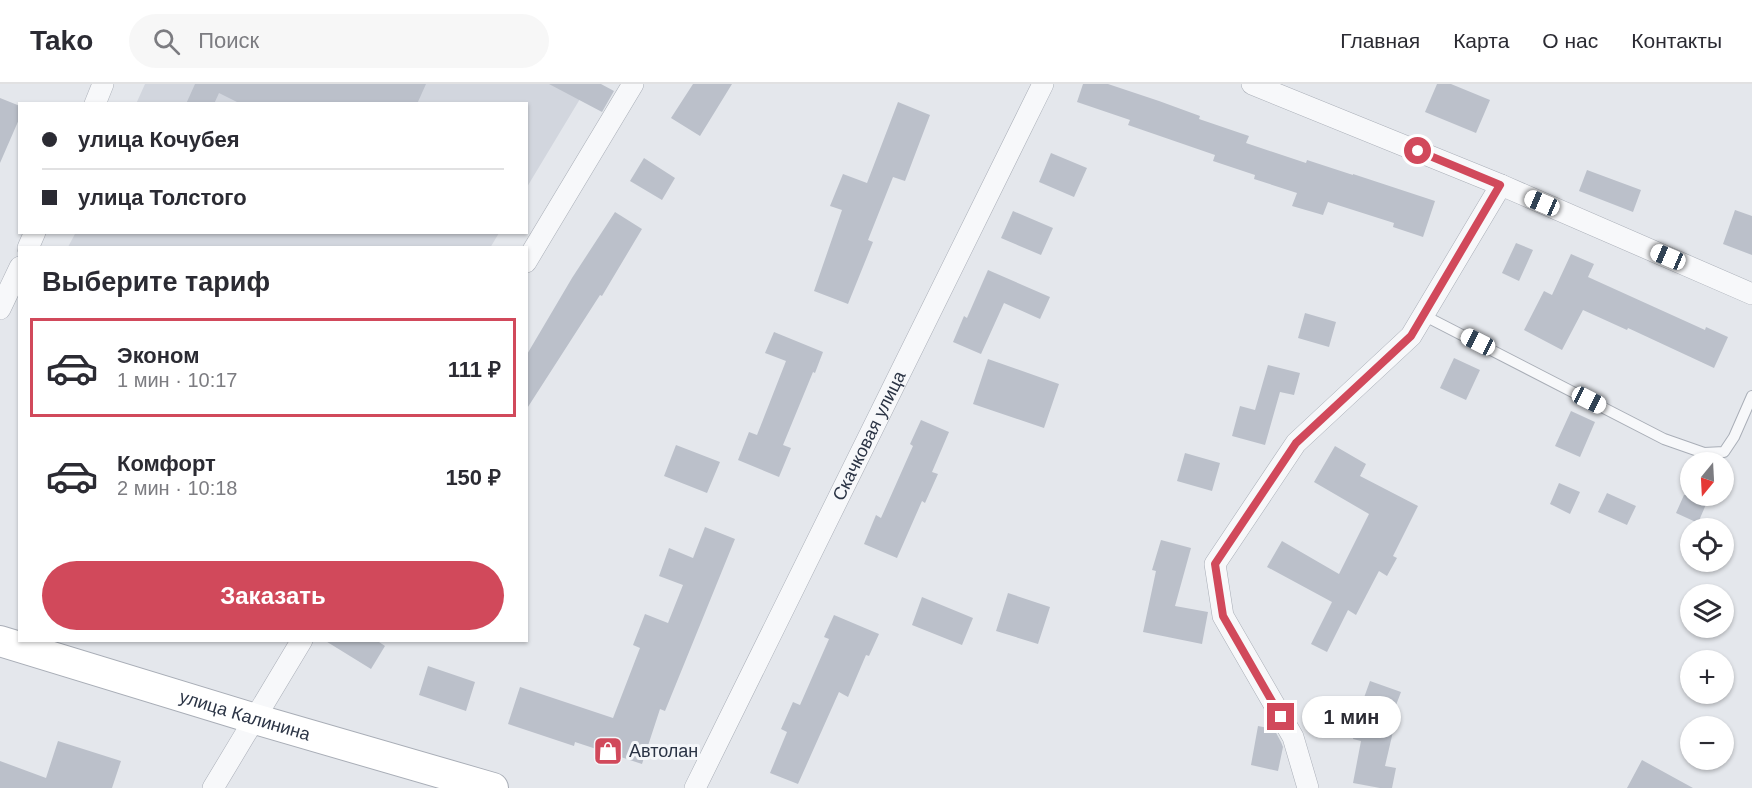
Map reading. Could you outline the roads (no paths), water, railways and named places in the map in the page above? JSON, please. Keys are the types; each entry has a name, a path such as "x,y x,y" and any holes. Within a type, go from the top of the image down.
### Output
{"main road":[{"name":"улица Калинина","path":"0,641 255,719 493,788"}],"street":[{"path":"95,102 104,84"},
{"path":"528,259 633,84"},
{"name":"Скачковая улица","path":"695,788 1043,84"},
{"path":"1252,84 1500,185 1752,294"},
{"path":"1308,788 1293,737 1223,616 1215,564 1296,443 1411,336 1500,185"},
{"path":"0,309 18,271"},
{"path":"213,788 301,642"}],"lane":[{"path":"1423,315 1664,439 1704,453 1724,452 1734,437 1752,396"}],"place":[{"name":"Автолан","path":"608,751"}]}
